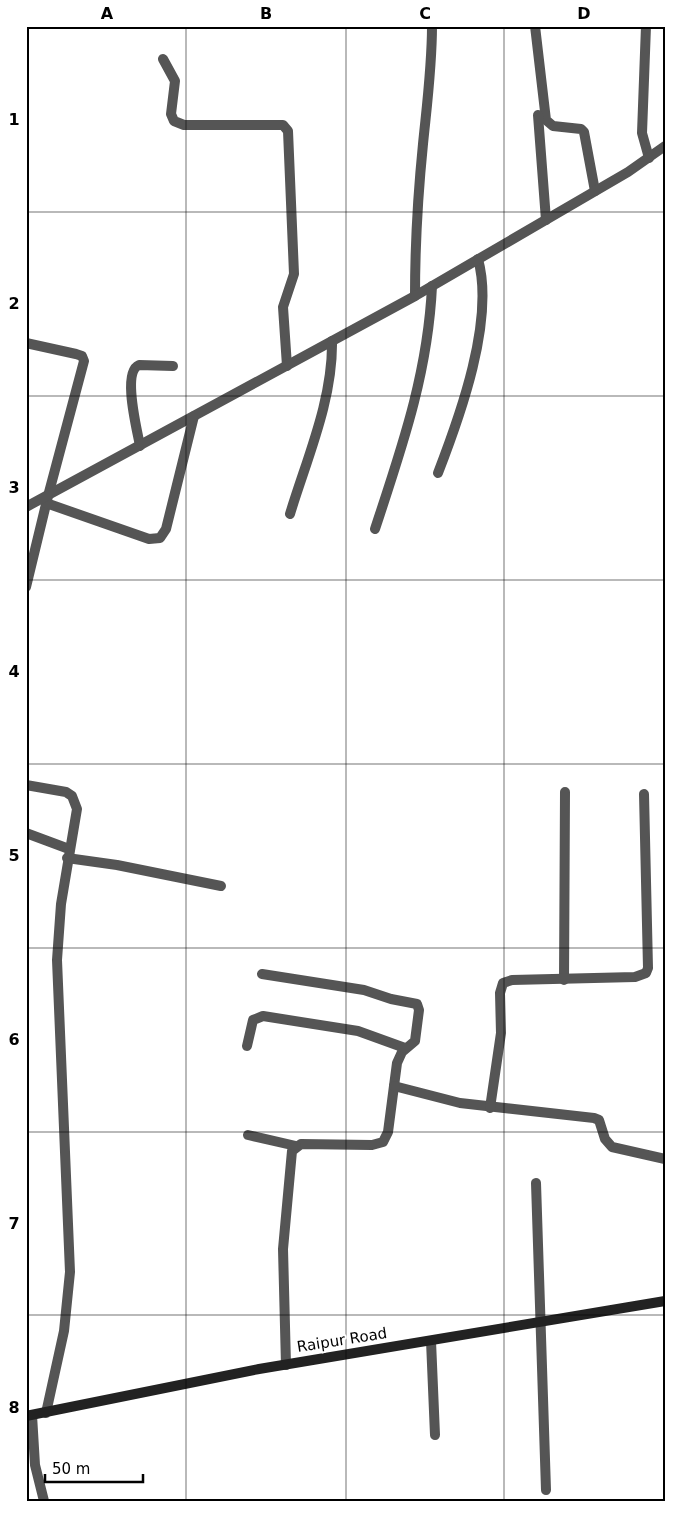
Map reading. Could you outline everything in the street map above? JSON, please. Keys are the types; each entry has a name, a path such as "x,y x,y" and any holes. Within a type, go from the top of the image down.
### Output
{"main road":[{"name":"Raipur Road","path":"29,1416 286,1365 665,1301"}],"street":[{"path":"415,296 415,246 423,144 431,75 432,26"},
{"path":"535,26 546,120 553,126 581,129 584,132 595,191"},
{"path":"646,26 642,133 649,158"},
{"path":"163,58 175,81 171,114 172,118 178,123 271,124 283,125 288,131 294,274 283,307 287,366"},
{"path":"538,115 546,220"},
{"path":"26,507 47,499 194,416 415,296 595,191 665,146"},
{"path":"438,473 461,412 470,378 484,295 478,259"},
{"path":"375,529 412,419 428,340 432,286"},
{"path":"290,514 328,389 332,364 332,341"},
{"path":"26,343 76,354 82,356 84,362 47,499 26,587"},
{"path":"140,446 132,398 131,372 134,367 139,365 173,366"},
{"path":"47,499 149,539 160,538 166,529 194,416"},
{"path":"26,785 66,792 72,796 77,809 61,904 57,960 70,1272 64,1331 46,1413"},
{"path":"564,980 565,792"},
{"path":"490,1108 501,1033 500,993 503,983 512,980 635,977 646,973 648,968 644,794"},
{"path":"26,833 68,854 221,886"},
{"path":"248,1135 296,1146 301,1144 372,1145 383,1142 388,1132 397,1063 405,1048 411,1045 416,1035 419,1010 417,1004 352,987 262,974"},
{"path":"247,1046 254,1020 263,1016 351,1029 405,1048"},
{"path":"394,1086 438,1100 490,1108 594,1118 599,1120 605,1139 612,1147 665,1159"},
{"path":"286,1365 282,1249 291,1156 296,1146"},
{"path":"536,1184 546,1490"},
{"path":"431,1341 435,1435"},
{"path":"29,1416 35,1465 44,1501"}]}
